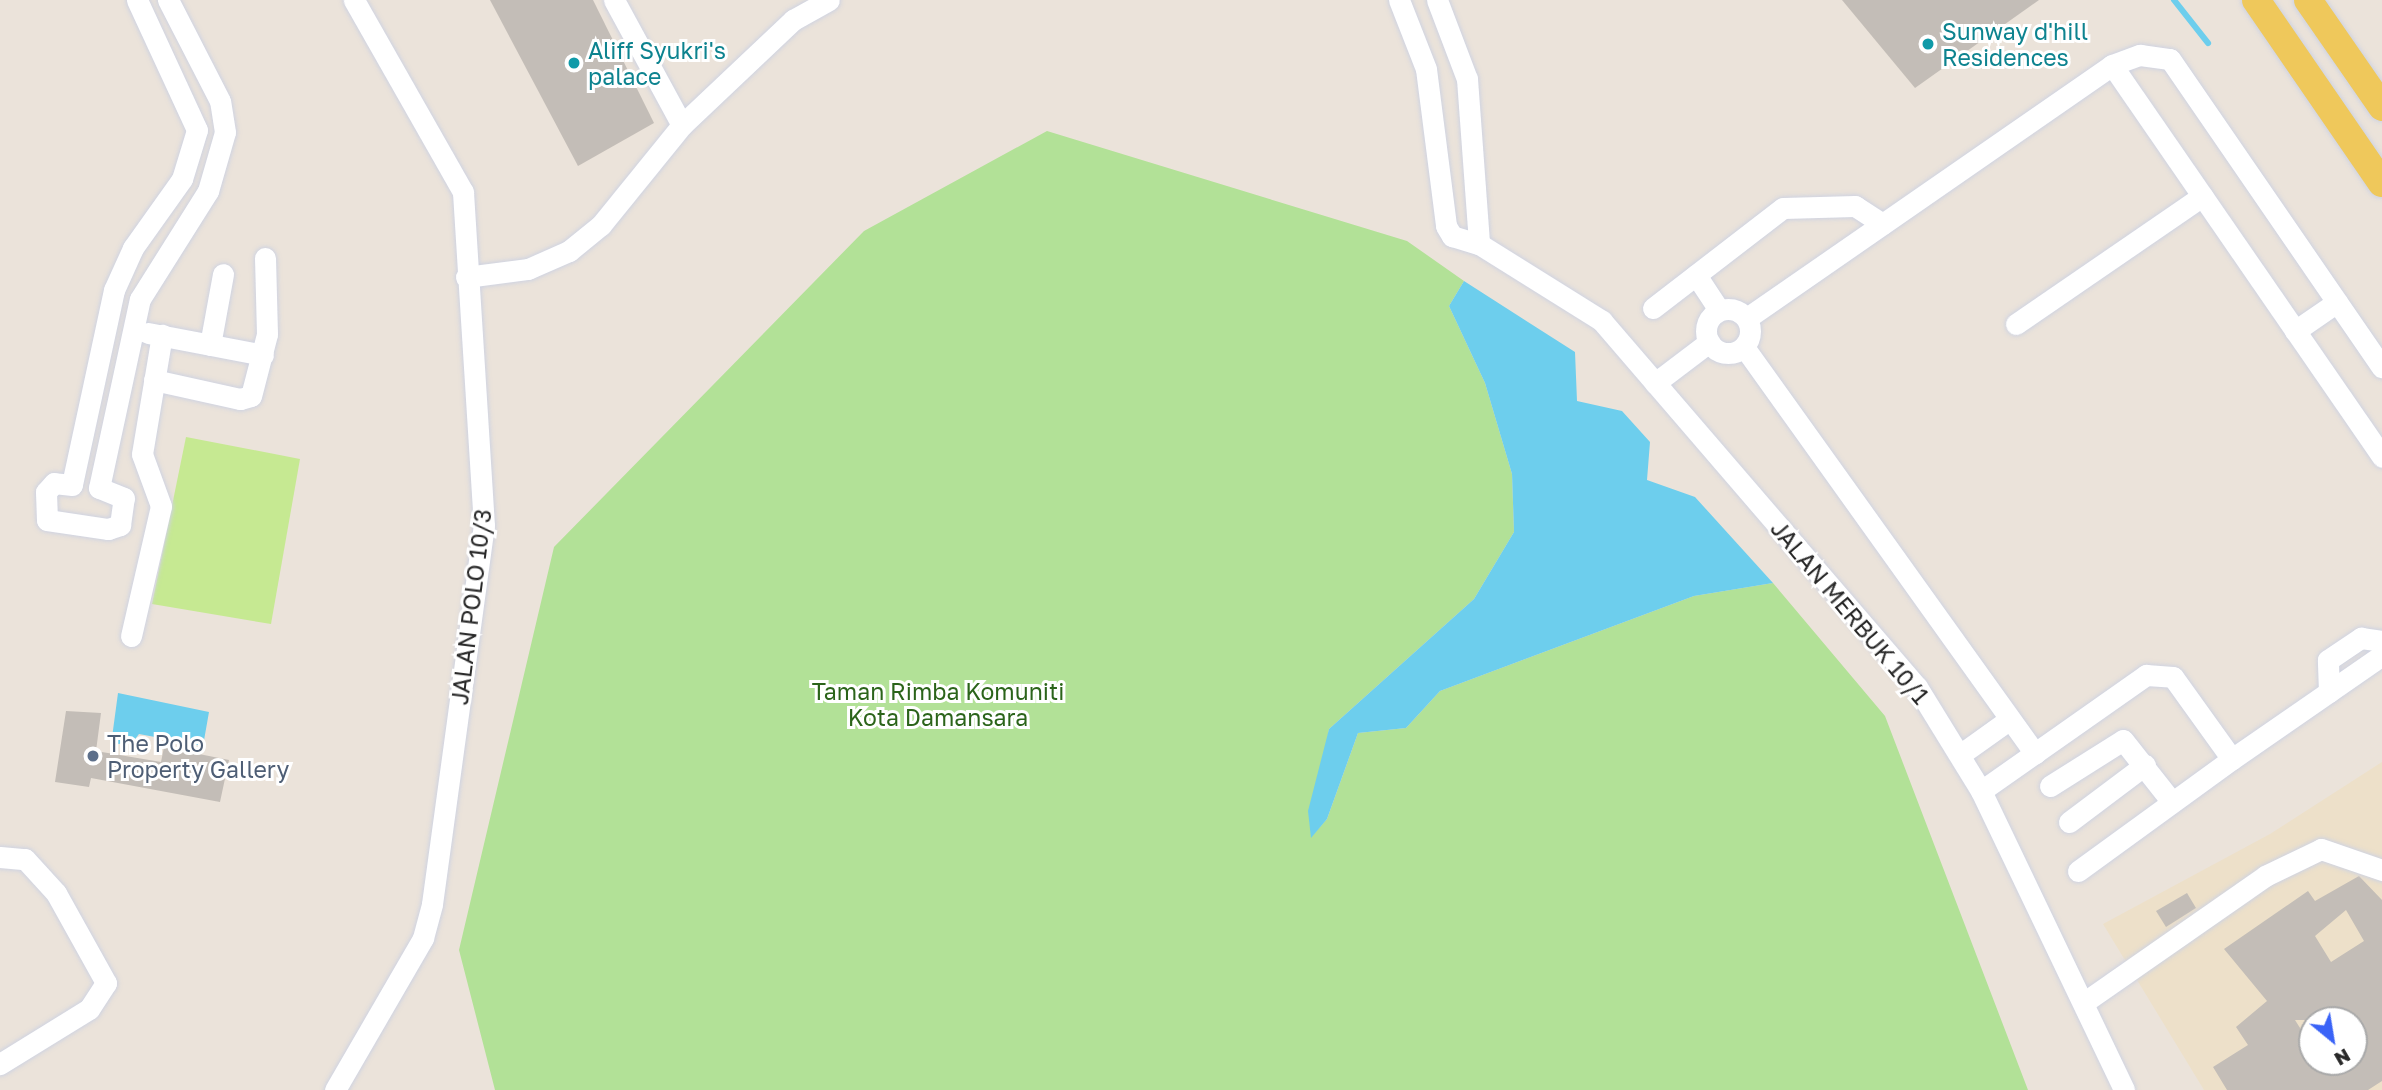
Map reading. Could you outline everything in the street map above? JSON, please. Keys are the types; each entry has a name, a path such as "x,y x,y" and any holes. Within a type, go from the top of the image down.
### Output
{"main road":[{"path":"2256,0 2382,183"},
{"path":"2308,0 2382,107"}],"street":[{"path":"72,485 114,290 133,248 182,179 197,130 137,0"},
{"path":"99,488 133,331 158,262 208,191 225,132 220,101 168,0"},
{"name":"JALAN POLO 10/3","path":"335,1090 423,938 432,904 484,526 466,277 463,192 354,0"},
{"path":"614,0 682,125"},
{"path":"466,277 528,270 569,251 601,225 682,125 793,20 829,0"},
{"name":"JALAN MERBUK 10/1","path":"1399,0 1426,69 1452,236 1479,244 1602,321 1917,687 1961,754 1981,791 2086,1001 2124,1090"},
{"path":"1437,0 1467,79 1479,244"},
{"path":"156,38 180,24"},
{"path":"1747,318 2112,65 2140,55 2170,60 2382,367"},
{"path":"2112,65 2382,457"},
{"path":"2016,324 2202,196"},
{"path":"1653,307 1783,208 1855,206 1883,224"},
{"path":"154,380 240,400 255,390 263,355 265,258"},
{"path":"210,345 223,274"},
{"path":"1696,275 1719,310"},
{"path":"2295,331 2337,302"},
{"path":"1734,309 1747,318 1751,332 1744,347 1726,353 1709,342 1708,321 1719,310 1734,309"},
{"path":"106,326 263,355"},
{"path":"131,636 161,506 142,454 162,335"},
{"path":"1654,383 1709,342"},
{"path":"1744,347 2035,753"},
{"path":"72,485 99,488 124,498 114,528 47,520 48,487 72,485"},
{"path":"2329,692 2328,660 2361,638 2382,641"},
{"path":"2078,871 2382,654"},
{"path":"1981,791 2146,675 2162,673 2173,677 2232,760"},
{"path":"1961,754 2010,719"},
{"path":"2050,786 2123,740 2172,802"},
{"path":"2069,821 2145,765"},
{"path":"2086,1001 2264,876 2321,849 2382,870"},
{"path":"0,857 25,859 56,893 106,983 89,1009 0,1064"}],"shaded area":[{"path":"2382,762 2382,1090 2204,1090 2103,924 2270,834"}],"green space":[{"name":"Taman Rimba Komuniti Kota Damansara","path":"1047,131 1407,241 1464,281 1449,306 1485,383 1512,474 1514,532 1474,599 1329,729 1311,837 1327,819 1358,733 1406,728 1440,691 1694,596 1773,583 1885,716 2028,1090 495,1090 459,950 554,547 864,231"},
{"path":"186,437 300,459 271,624 152,604"}],"water":[{"path":"1464,281 1575,352 1577,401 1622,411 1650,442 1647,480 1695,497 1773,583 1694,596 1440,691 1406,728 1358,733 1327,819 1311,838 1308,811 1329,729 1474,599 1514,532 1512,474 1485,383 1449,306"},
{"path":"118,693 209,712 203,746 139,734 133,742 111,745"}],"building":[{"name":"Aliff Syukri's palace","path":"490,0 593,0 654,123 578,166"},
{"name":"Sunway d'hill Residences","path":"1842,0 2039,0 1915,88"},
{"name":"The Polo Property Gallery","path":"66,711 101,713 96,751 161,762 164,747 229,760 220,802 91,778 89,787 55,782"},
{"path":"2359,876 2382,900 2382,1081 2368,1090 2227,1090 2213,1067 2248,1045 2236,1027 2267,1001 2224,949 2308,891 2315,901","holes":["2346,910 2364,941 2331,962 2315,936"]},
{"path":"2187,893 2196,908 2166,927 2156,911"}],"waterway":[{"path":"2174,0 2208,43"}],"place":[{"name":"Sunway d'hill Residences","path":"1928,44"},
{"name":"Aliff Syukri's palace","path":"574,63"},
{"name":"The Polo Property Gallery","path":"93,756"}]}
